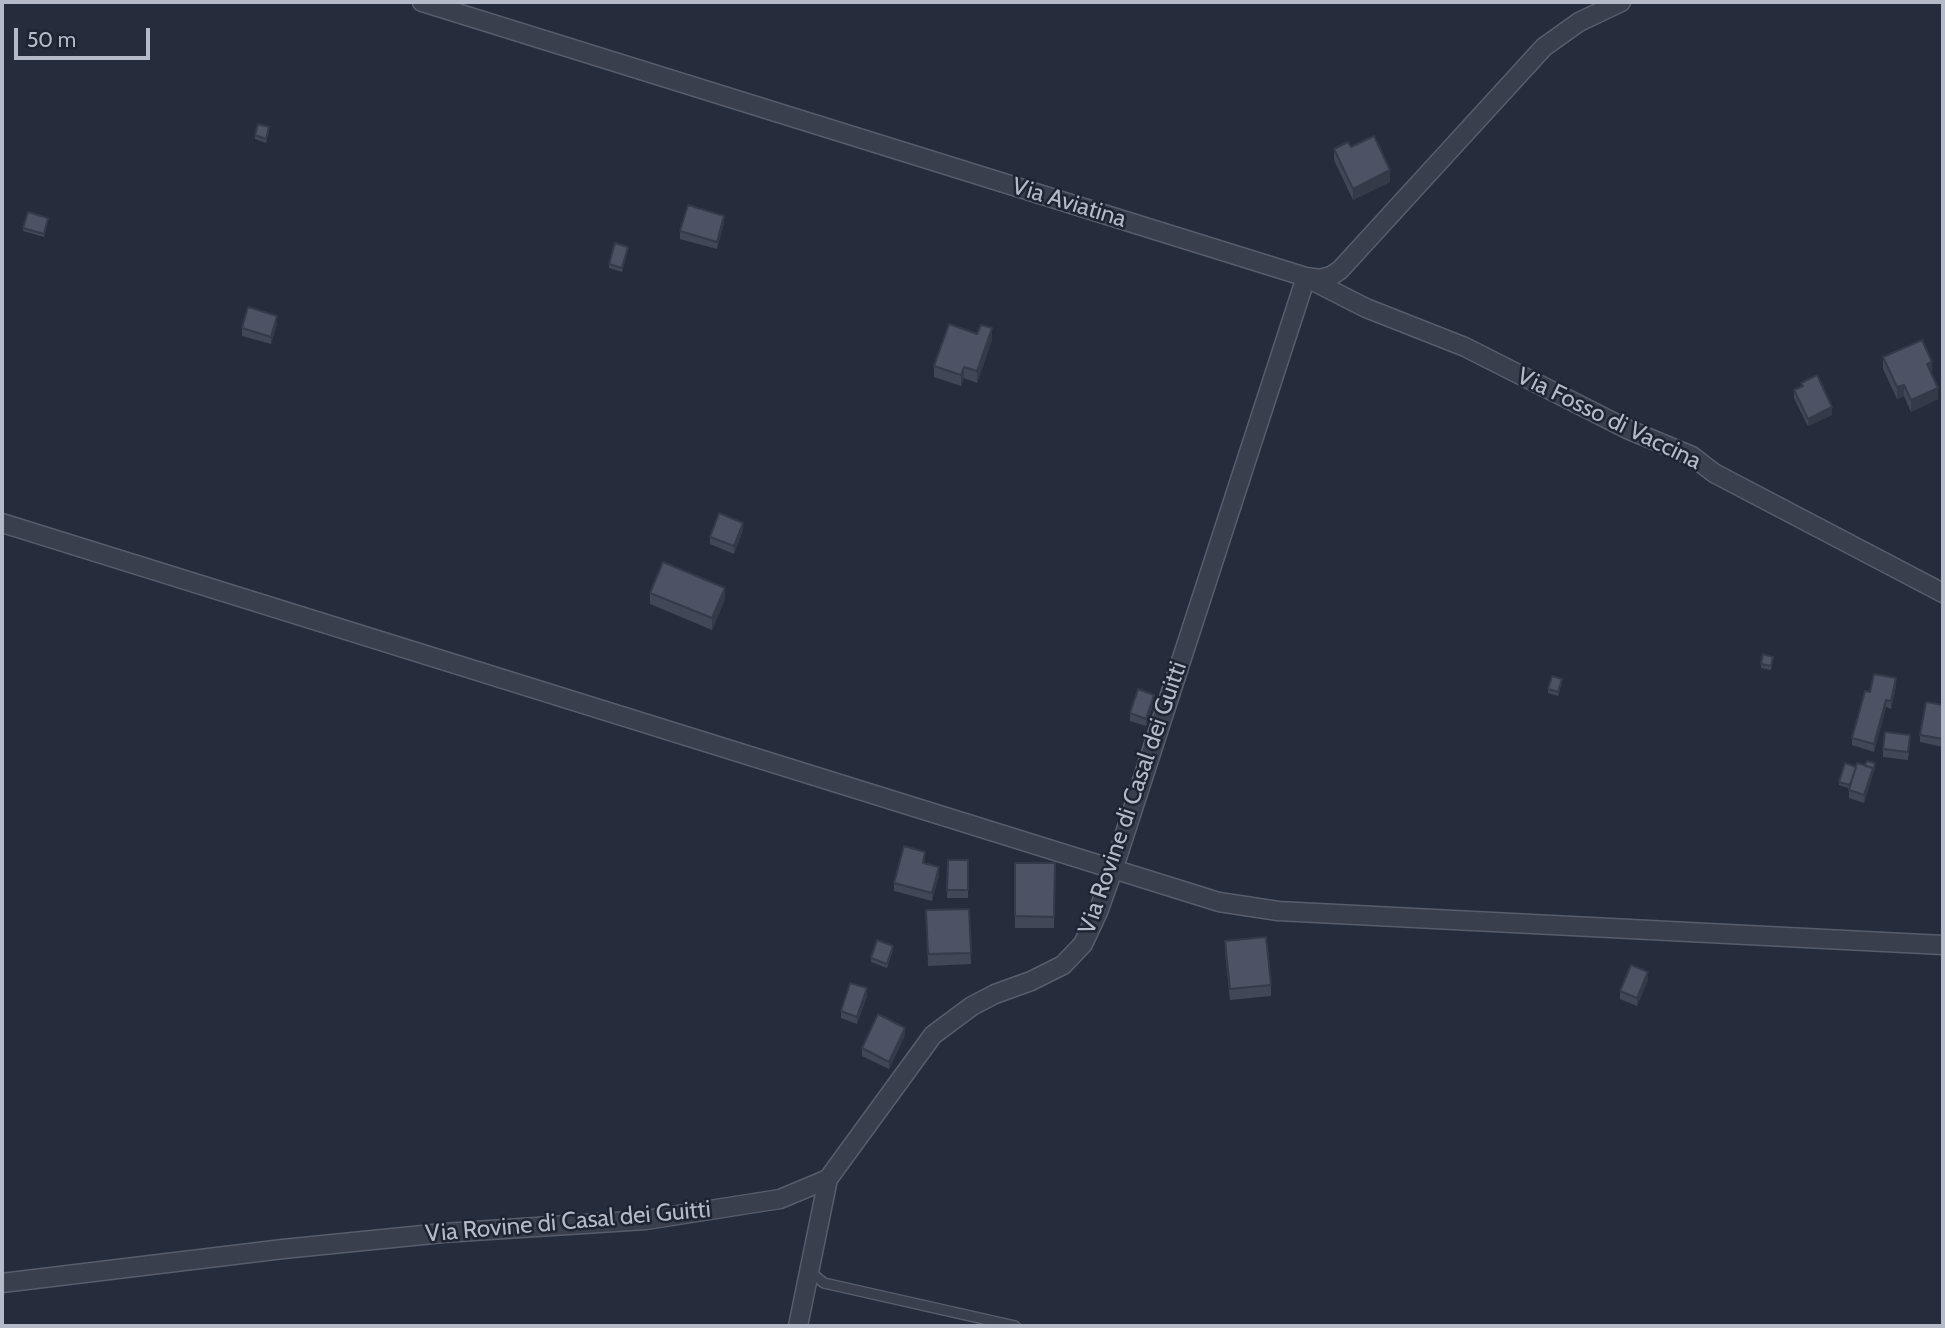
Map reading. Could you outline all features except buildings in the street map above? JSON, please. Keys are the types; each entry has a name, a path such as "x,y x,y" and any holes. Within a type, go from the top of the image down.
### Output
{"street":[{"name":"Via Aviatina","path":"422,2 1306,277 1326,278 1340,270 1544,47 1572,26 1621,2"},
{"name":"Via Fosso di Vaccina","path":"1306,277 1375,312 1465,347 1627,429 1692,456 1714,473 1943,593"},
{"name":"Via Rovine di Casal dei Guitti","path":"2,1283 283,1249 416,1236 646,1220 780,1199 828,1179 933,1035 972,1006 1063,965 1090,930 1113,870 1306,277"},
{"path":"2,523 1219,902 1267,910 1943,945"},
{"path":"798,1326 828,1179"}],"lane":[{"path":"809,1271 824,1283 1015,1326"}]}
